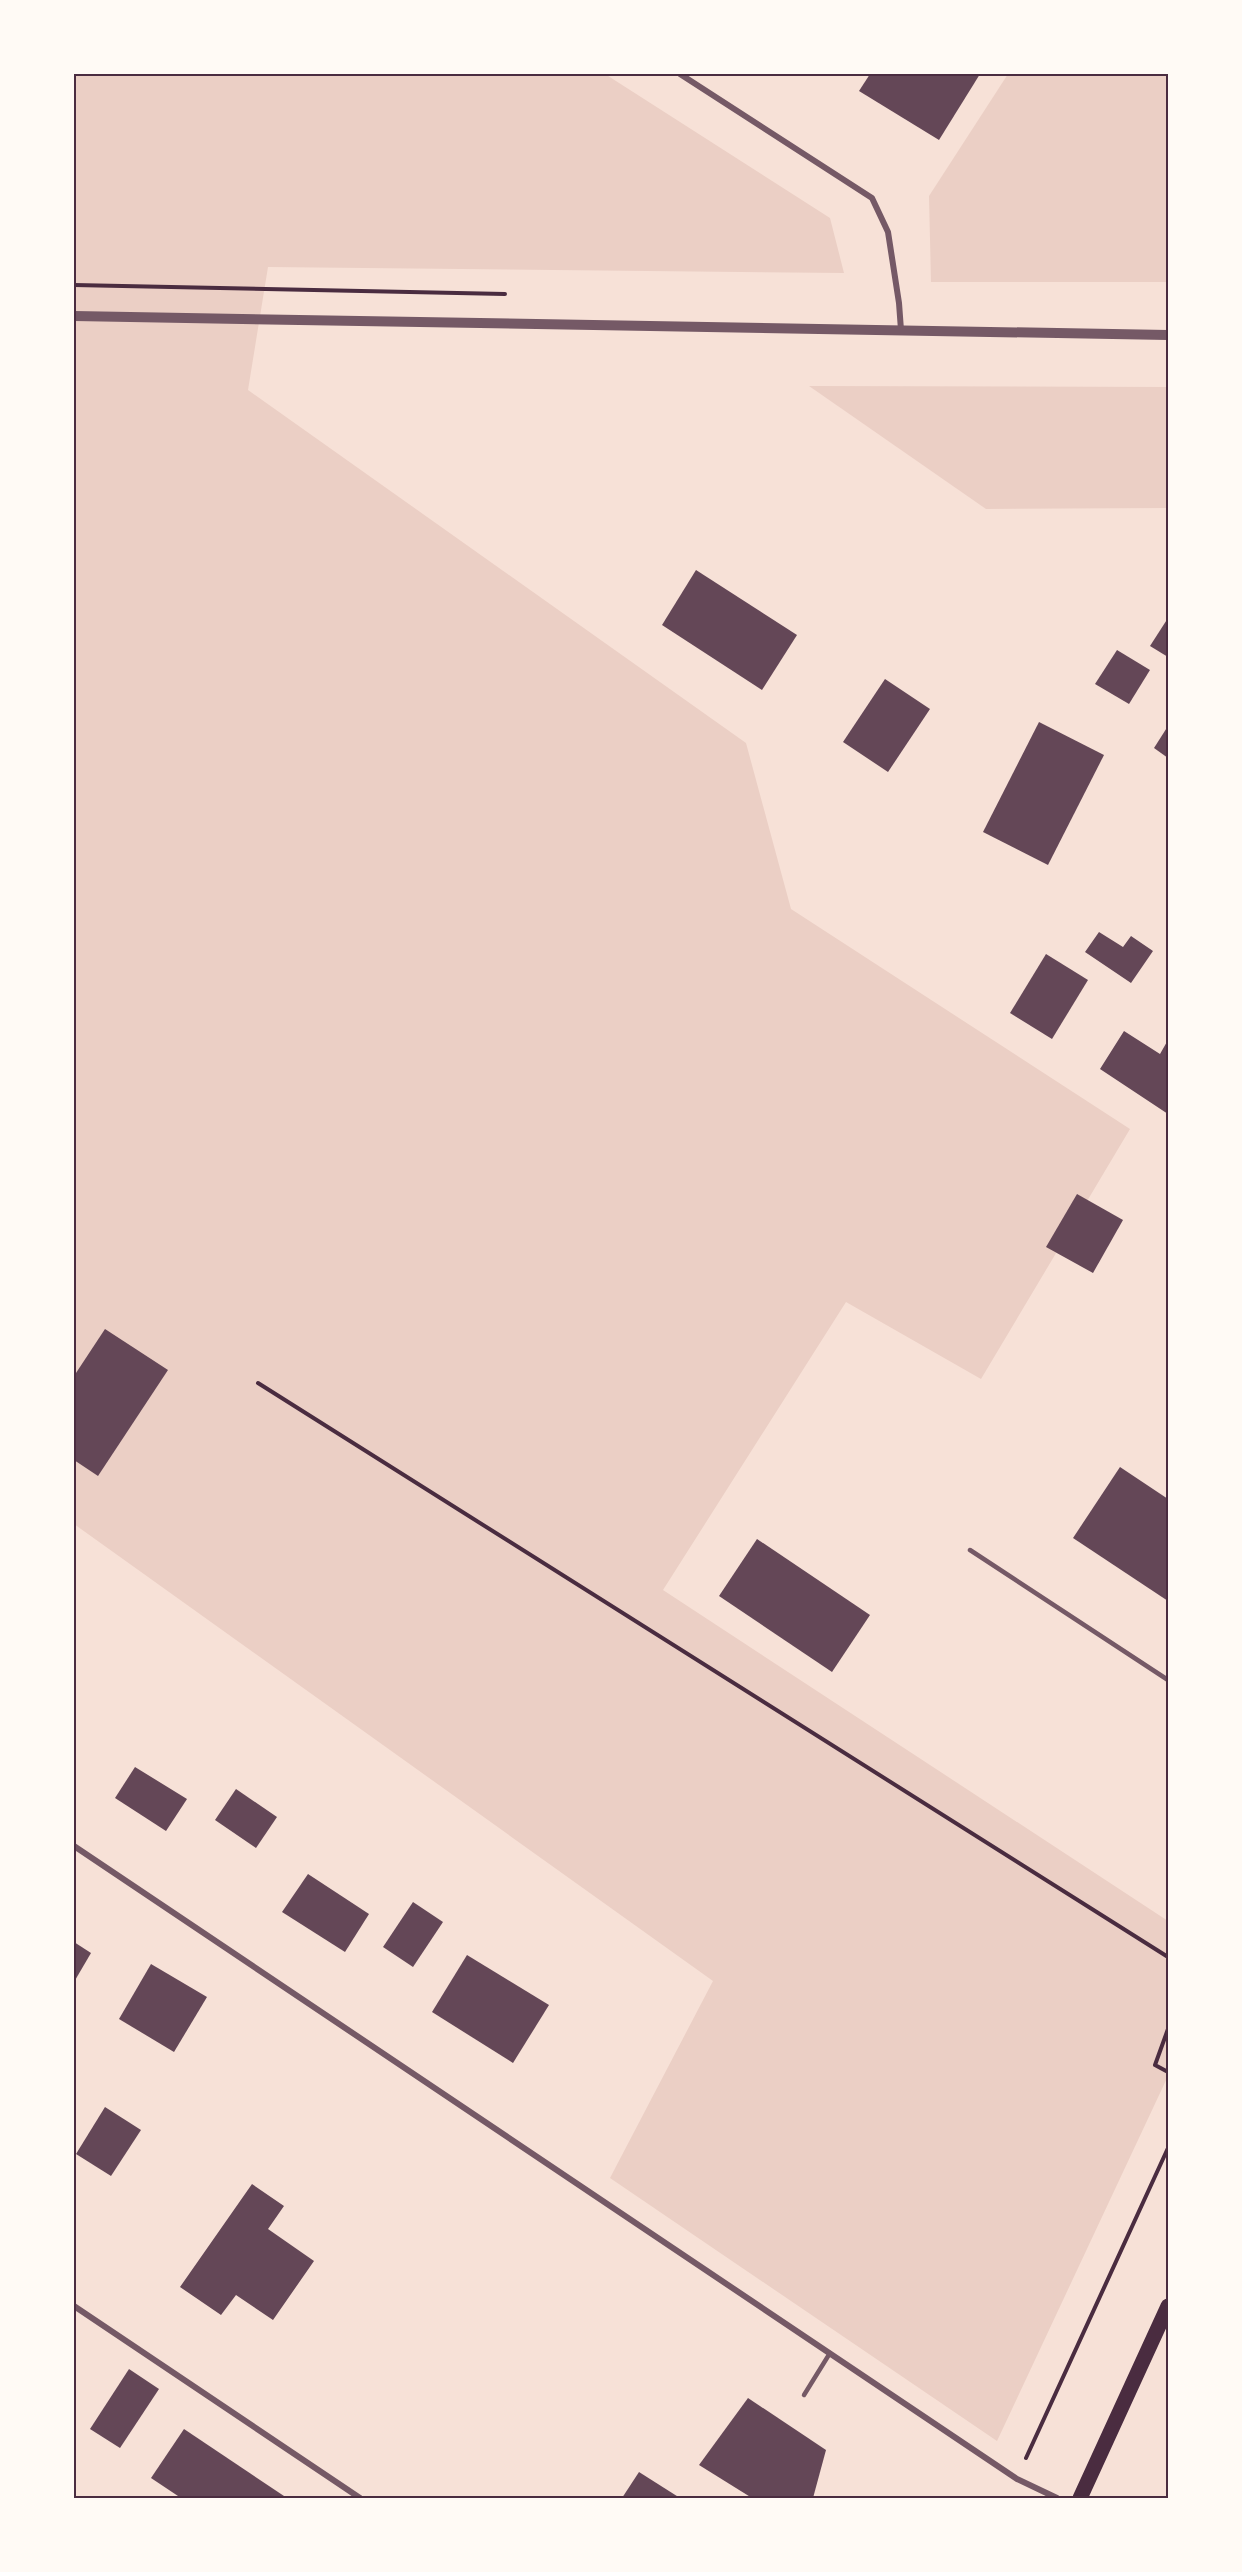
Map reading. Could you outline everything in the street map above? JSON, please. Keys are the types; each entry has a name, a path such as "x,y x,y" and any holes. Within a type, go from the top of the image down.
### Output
{"main road":[{"path":"1080,2499 1168,2306"}],"street":[{"path":"680,74 872,198 888,232 901,330"},
{"path":"74,316 1168,335"},
{"path":"74,1846 1017,2479 1057,2499"},
{"path":"74,2306 360,2499"}],"lane":[{"path":"970,1550 1168,1680"},
{"path":"804,2396 830,2353"}],"path":[{"path":"258,1383 1168,1957"},
{"path":"1168,2030 1155,2065 1168,2072"},
{"path":"1017,2479 1168,2148"}],"shaded area":[{"path":"74,74 605,74 830,218 844,273 268,267 248,390 746,743 791,909 1130,1129 981,1379 846,1302 663,1590 1168,1921 1168,2076 997,2441 610,2178 713,1981 74,1524"},
{"path":"1008,74 1168,74 1168,282 931,282 929,196"},
{"path":"809,386 1168,387 1168,508 986,509"}],"building":[{"path":"870,74 980,74 939,140 859,91"},
{"path":"696,570 797,635 762,690 662,625"},
{"path":"1168,618 1168,657 1150,646"},
{"path":"1117,650 1150,670 1129,704 1095,684"},
{"path":"885,679 930,709 888,772 843,742"},
{"path":"1039,722 1104,755 1048,865 983,832"},
{"path":"1168,726 1168,758 1154,748"},
{"path":"1099,932 1123,947 1131,936 1153,951 1131,983 1085,952"},
{"path":"1046,954 1088,980 1052,1039 1010,1013"},
{"path":"1124,1031 1160,1054 1168,1040 1168,1114 1100,1069"},
{"path":"1077,1194 1123,1220 1093,1273 1046,1247"},
{"path":"105,1329 168,1370 98,1476 74,1460 74,1376"},
{"path":"1120,1467 1168,1499 1168,1601 1073,1538"},
{"path":"757,1539 870,1615 832,1672 719,1596"},
{"path":"135,1767 187,1799 166,1831 115,1798"},
{"path":"236,1789 277,1817 256,1848 215,1820"},
{"path":"308,1874 369,1914 345,1952 282,1912"},
{"path":"413,1902 443,1922 413,1967 383,1947"},
{"path":"74,1942 91,1953 74,1982"},
{"path":"467,1955 549,2005 513,2063 432,2012"},
{"path":"151,1964 207,1997 174,2052 119,2019"},
{"path":"105,2107 141,2130 111,2176 76,2154"},
{"path":"252,2184 284,2206 268,2229 314,2261 273,2320 236,2295 221,2315 180,2287"},
{"path":"129,2369 159,2389 120,2448 90,2429"},
{"path":"748,2398 826,2450 813,2498 752,2498 699,2465"},
{"path":"184,2429 287,2498 181,2498 151,2478"},
{"path":"639,2472 680,2498 622,2498"}]}
